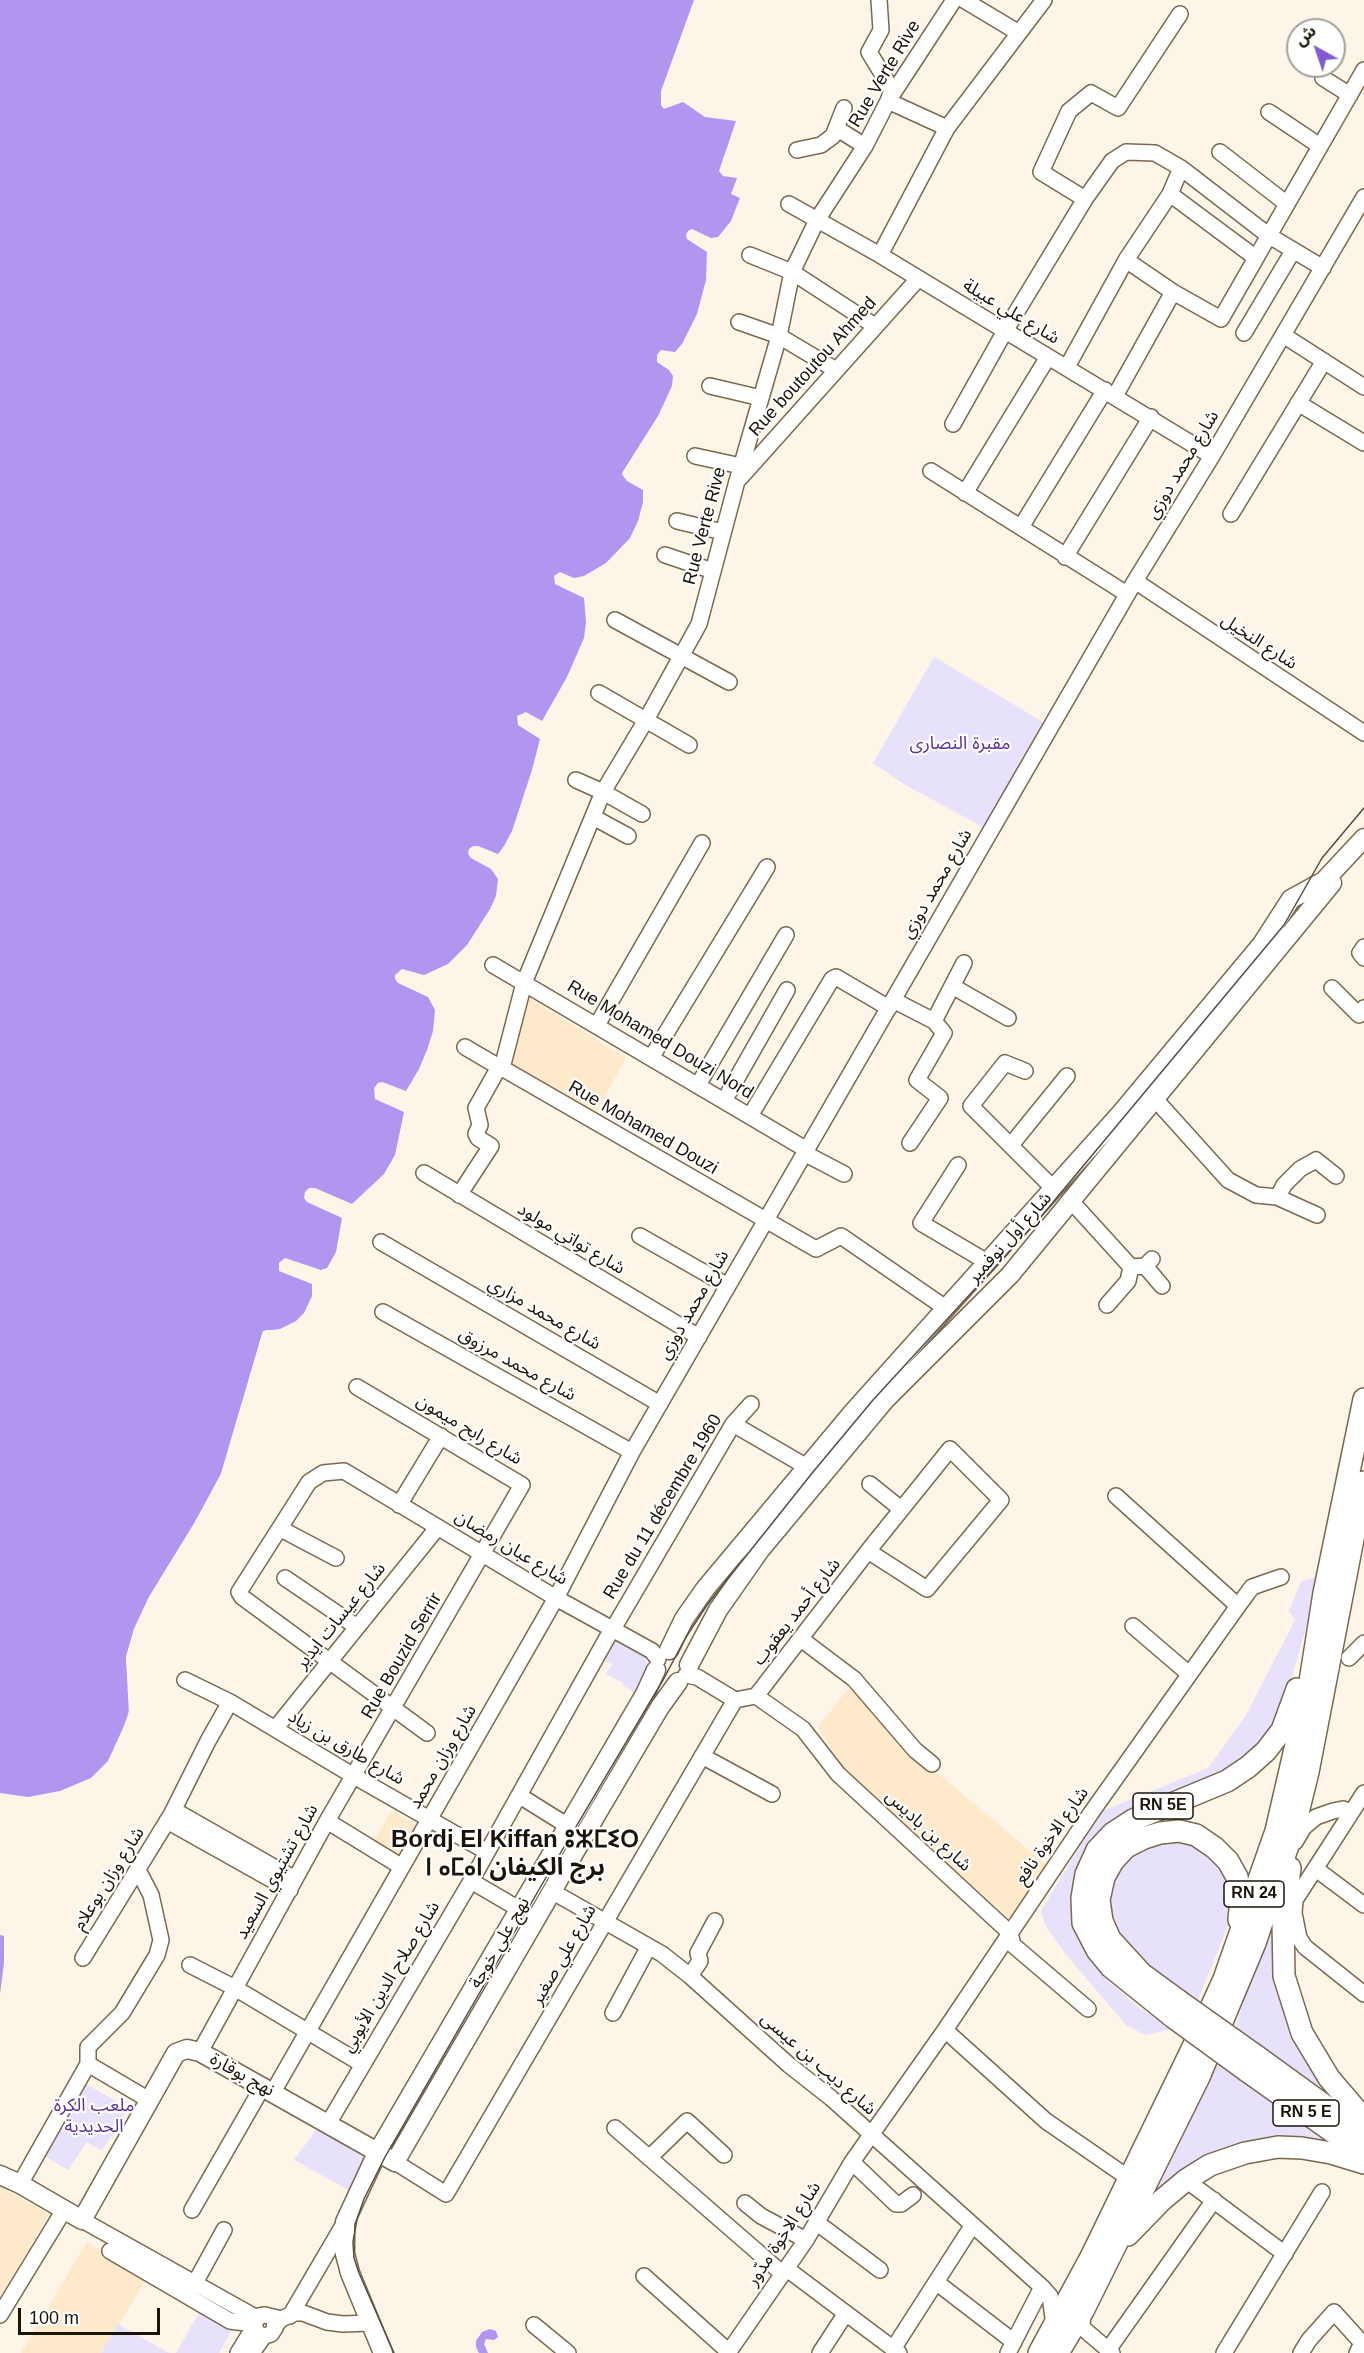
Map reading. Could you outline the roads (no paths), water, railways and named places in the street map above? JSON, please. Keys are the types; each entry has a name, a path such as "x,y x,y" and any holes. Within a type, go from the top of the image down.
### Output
{"highway":[{"name":"RN 24","path":"1039,2353 1130,2179 1224,1979 1276,1831 1309,1688 1324,1593 1364,1399"},
{"name":"RN 24","path":"1058,2353 1083,2311 1199,2077 1255,1943 1295,1834 1364,1482"},
{"name":"RN 5E","path":"1251,2063 1176,2009 1111,1967 1097,1950 1083,1923 1082,1898 1086,1874 1097,1850 1113,1833 1162,1806 1227,1781 1266,1751 1282,1730 1295,1698 1324,1593"},
{"name":"RN 5E","path":"1176,2009 1131,1964 1110,1939 1102,1921 1099,1900 1104,1877 1113,1861 1126,1847 1160,1833 1179,1831 1196,1835 1215,1848 1228,1861 1237,1877 1241,1898 1239,1917 1224,1979"},
{"path":"1295,1834 1283,1921 1284,1976 1302,2033 1329,2078 1364,2120"},
{"name":"RN 5 E","path":"1251,2063 1364,2133"},
{"name":"RN 5 E","path":"1251,2063 1364,2154"},
{"path":"1112,2253 1139,2222 1186,2180 1210,2165 1245,2153 1278,2147 1331,2153 1364,2163"}],"main road":[{"name":"شارع أول نوفمبر","path":"684,1674 718,1610 760,1550 885,1400 1010,1275 1311,907 1363,849"},
{"name":"شارع أول نوفمبر","path":"661,1659 684,1619 705,1589 853,1412 947,1310 1121,1113 1262,944 1292,899 1324,881 1363,849"},
{"path":"681,1652 685,1656 684,1674 669,1682 662,1679 661,1659 681,1652"},
{"name":"نهج علي خوجة","path":"345,2222 377,2153 645,1694 661,1659"},
{"name":"نهج علي خوجة","path":"395,2162 642,1737 684,1674"},
{"name":"نهج بوقارة","path":"82,2220 176,2053 187,2049 200,2052 395,2162"},
{"path":"0,2175 82,2220"},
{"path":"345,2222 345,2254 357,2291 383,2353"}],"street":[{"path":"879,0 881,30 869,52 892,90 888,101 947,128"},
{"name":"Rue Verte Rive","path":"459,1195 491,1146 478,1138 476,1134 480,1125 476,1108 501,1068 524,983 603,792 699,624 741,466 779,336 792,272 817,220 865,146 888,101 954,0"},
{"path":"963,0 1019,33"},
{"path":"880,255 947,128 1044,0"},
{"path":"1085,199 1041,172 1070,111 1091,93 1118,108 1180,15"},
{"path":"1126,260 1173,292 1221,319 1364,70"},
{"path":"1323,78 1350,95"},
{"path":"797,150 821,146 833,136 844,108"},
{"path":"1269,112 1320,146"},
{"path":"836,128 865,146"},
{"path":"953,424 1005,331 1085,199 1112,161 1126,152 1155,153 1181,168 1268,235 1323,267"},
{"path":"1220,152 1287,204"},
{"path":"1067,367 1126,260 1170,194 1181,168"},
{"path":"1170,194 1256,258"},
{"name":"شارع محمد دوزي","path":"556,1598 632,1452 1131,588 1212,456 1364,196"},
{"name":"شارع علي عبيلة","path":"789,204 880,255 1212,456"},
{"path":"1244,333 1293,251"},
{"path":"750,255 792,272 875,326"},
{"name":"Rue boutoutou Ahmed","path":"737,481 918,279"},
{"path":"1021,526 1110,393 1173,292"},
{"path":"739,322 779,336 836,370"},
{"path":"1283,335 1364,387"},
{"path":"965,493 1048,357"},
{"path":"1231,514 1324,361"},
{"path":"710,386 761,398"},
{"path":"1298,404 1364,443"},
{"path":"1065,556 1151,417"},
{"path":"695,456 741,466"},
{"name":"شارع النخيل","path":"931,471 1065,556 1131,588 1364,733"},
{"path":"677,521 723,532"},
{"path":"665,555 713,571"},
{"path":"615,620 729,682"},
{"path":"599,693 689,745"},
{"path":"576,780 642,814"},
{"path":"593,817 628,836"},
{"path":"597,1025 702,843"},
{"path":"651,1058 767,867"},
{"path":"698,1085 786,935"},
{"path":"1364,947 1360,953 1364,958"},
{"path":"934,1021 964,963"},
{"name":"Rue Mohamed Douzi Nord","path":"494,965 844,1174"},
{"path":"750,1116 832,979 836,977 891,1004 934,1021 944,1033 917,1080 940,1098 910,1143"},
{"path":"952,986 1008,1018"},
{"path":"1332,988 1359,1015 1364,1008"},
{"path":"724,1101 787,990"},
{"name":"Rue Mohamed Douzi","path":"465,1047 816,1250 841,1236 947,1310"},
{"path":"1025,1071 1005,1062 970,1106 1054,1189"},
{"path":"1011,1145 1067,1076"},
{"path":"1155,1099 1228,1180 1256,1195 1278,1197 1317,1215"},
{"path":"1278,1197 1284,1185 1300,1169 1316,1160 1335,1176"},
{"path":"958,1165 921,1223 987,1262"},
{"name":"شارع تواتي مولود","path":"424,1173 699,1337"},
{"path":"1071,1202 1143,1264 1162,1286"},
{"path":"640,1236 728,1286"},
{"name":"شارع محمد مزاري","path":"381,1242 660,1404"},
{"path":"1107,1305 1143,1264"},
{"name":"شارع محمد مرزوق","path":"383,1312 632,1452"},
{"name":"شارع رابح ميمون","path":"357,1387 522,1485 483,1554"},
{"name":"Rue du 11 décembre 1960","path":"613,1629 733,1424 750,1405"},
{"path":"733,1424 807,1467"},
{"path":"399,1505 441,1436"},
{"name":"شارع أحمد يعقوب","path":"756,1696 868,1551 950,1449 1001,1500 927,1589 868,1551"},
{"name":"شارع عبان رمضان","path":"281,1529 309,1482 323,1473 344,1471 556,1598 652,1651 661,1659"},
{"path":"870,1484 901,1509"},
{"path":"1116,1496 1238,1606"},
{"name":"شارع عيسات ايدير","path":"274,1729 438,1527"},
{"path":"336,1558 281,1529 239,1592 242,1597 427,1733"},
{"name":"Rue Bouzid Serrir","path":"354,1776 483,1554"},
{"name":"شارع الاخوة نافع","path":"871,2136 1238,1606 1252,1587 1281,1577"},
{"path":"285,1578 357,1627"},
{"name":"شارع وزان محمد","path":"192,2210 308,2030 556,1598"},
{"path":"1133,1626 1189,1674"},
{"name":"شارع صلاح الدين الأيوبي","path":"328,2124 520,1796 613,1629"},
{"path":"801,1639 854,1679 915,1750 932,1764"},
{"path":"1349,1658 1364,1642"},
{"path":"684,1674 697,1677 735,1700 756,1696"},
{"name":"شارع طارق بن زياد","path":"185,1680 230,1702 487,1852"},
{"name":"شارع بن باديس","path":"756,1696 803,1729 838,1774 1010,1933 1013,1945 1088,2009"},
{"name":"شارع علي صغير","path":"395,2162 446,2194 735,1700"},
{"name":"شارع وزان بوعلام","path":"83,1958 171,1816 230,1702"},
{"path":"702,1756 772,1794"},
{"name":"شارع تشتيوي السعيد","path":"200,2052 354,1776"},
{"path":"1364,1793 1295,1900 1294,1913 1299,1938 1305,1947 1364,1994"},
{"path":"520,1796 568,1826"},
{"path":"1295,1834 1316,1817 1333,1810 1343,1809 1351,1812"},
{"path":"171,1816 293,1885"},
{"path":"327,1821 402,1867"},
{"path":"1316,1869 1364,1905"},
{"path":"20,2184 88,2064 88,2047 122,2013 157,1955 161,1940 151,1895 138,1870"},
{"path":"471,1881 519,1909"},
{"name":"شارع ديب بن عيسى","path":"553,1893 662,1954 690,1976 789,2065 831,2098 1042,2287"},
{"path":"690,1976 700,1961 698,1953 716,1921"},
{"path":"613,2013 648,1948"},
{"path":"190,1965 308,2030 362,2064"},
{"path":"945,2030 1046,2121 1130,2179"},
{"path":"88,2064 149,2100"},
{"path":"649,2158 687,2121 724,2155"},
{"path":"615,2128 785,2272 846,2313 896,2351 972,2226"},
{"name":"شارع الاخوة مدّور","path":"729,2353 806,2240 852,2162 871,2136"},
{"path":"852,2162 896,2204 901,2204 913,2195"},
{"path":"1186,2180 1285,2254"},
{"path":"1224,2353 1322,2192"},
{"path":"1108,2350 1214,2200"},
{"path":"745,2203 761,2216 806,2240"},
{"path":"0,2315 64,2210"},
{"path":"82,2220 195,2283 257,2326"},
{"path":"110,2251 230,2321 274,2332 345,2222"},
{"path":"816,2222 880,2270"},
{"path":"195,2283 224,2230"},
{"path":"1042,2287 1056,2294 1068,2288 1091,2257"},
{"path":"644,2276 729,2353"},
{"path":"936,2282 1011,2347 1042,2287"},
{"path":"1042,2287 1050,2296 1054,2325"},
{"path":"1083,2311 1082,2326 1108,2350"},
{"path":"1301,2353 1309,2340 1334,2312 1362,2343 1356,2353"},
{"path":"280,2320 295,2313 303,2313 327,2322 370,2323"},
{"path":"820,2353 846,2313"},
{"path":"534,2325 568,2353"},
{"path":"238,2353 257,2326"},
{"path":"252,2353 257,2326"},
{"path":"1058,2353 1078,2338 1084,2338 1108,2350"}],"tram line":[{"path":"394,2353 354,2258 353,2242 357,2219 364,2199 385,2157 686,1637 707,1605 873,1400 1039,1219 1284,925 1322,858 1364,808"}],"district":[{"name":"Bordj El Kiffan ⵓⵣⵎⵉⵔ ⵏ ⴰⵎⴰⵏ برج الكيفان","path":"515,1854"}],"park label":[{"name":"مقبرة النصارى","path":"960,744"},
{"name":"ملعب الكرة الحديدية","path":"94,2116"}]}
